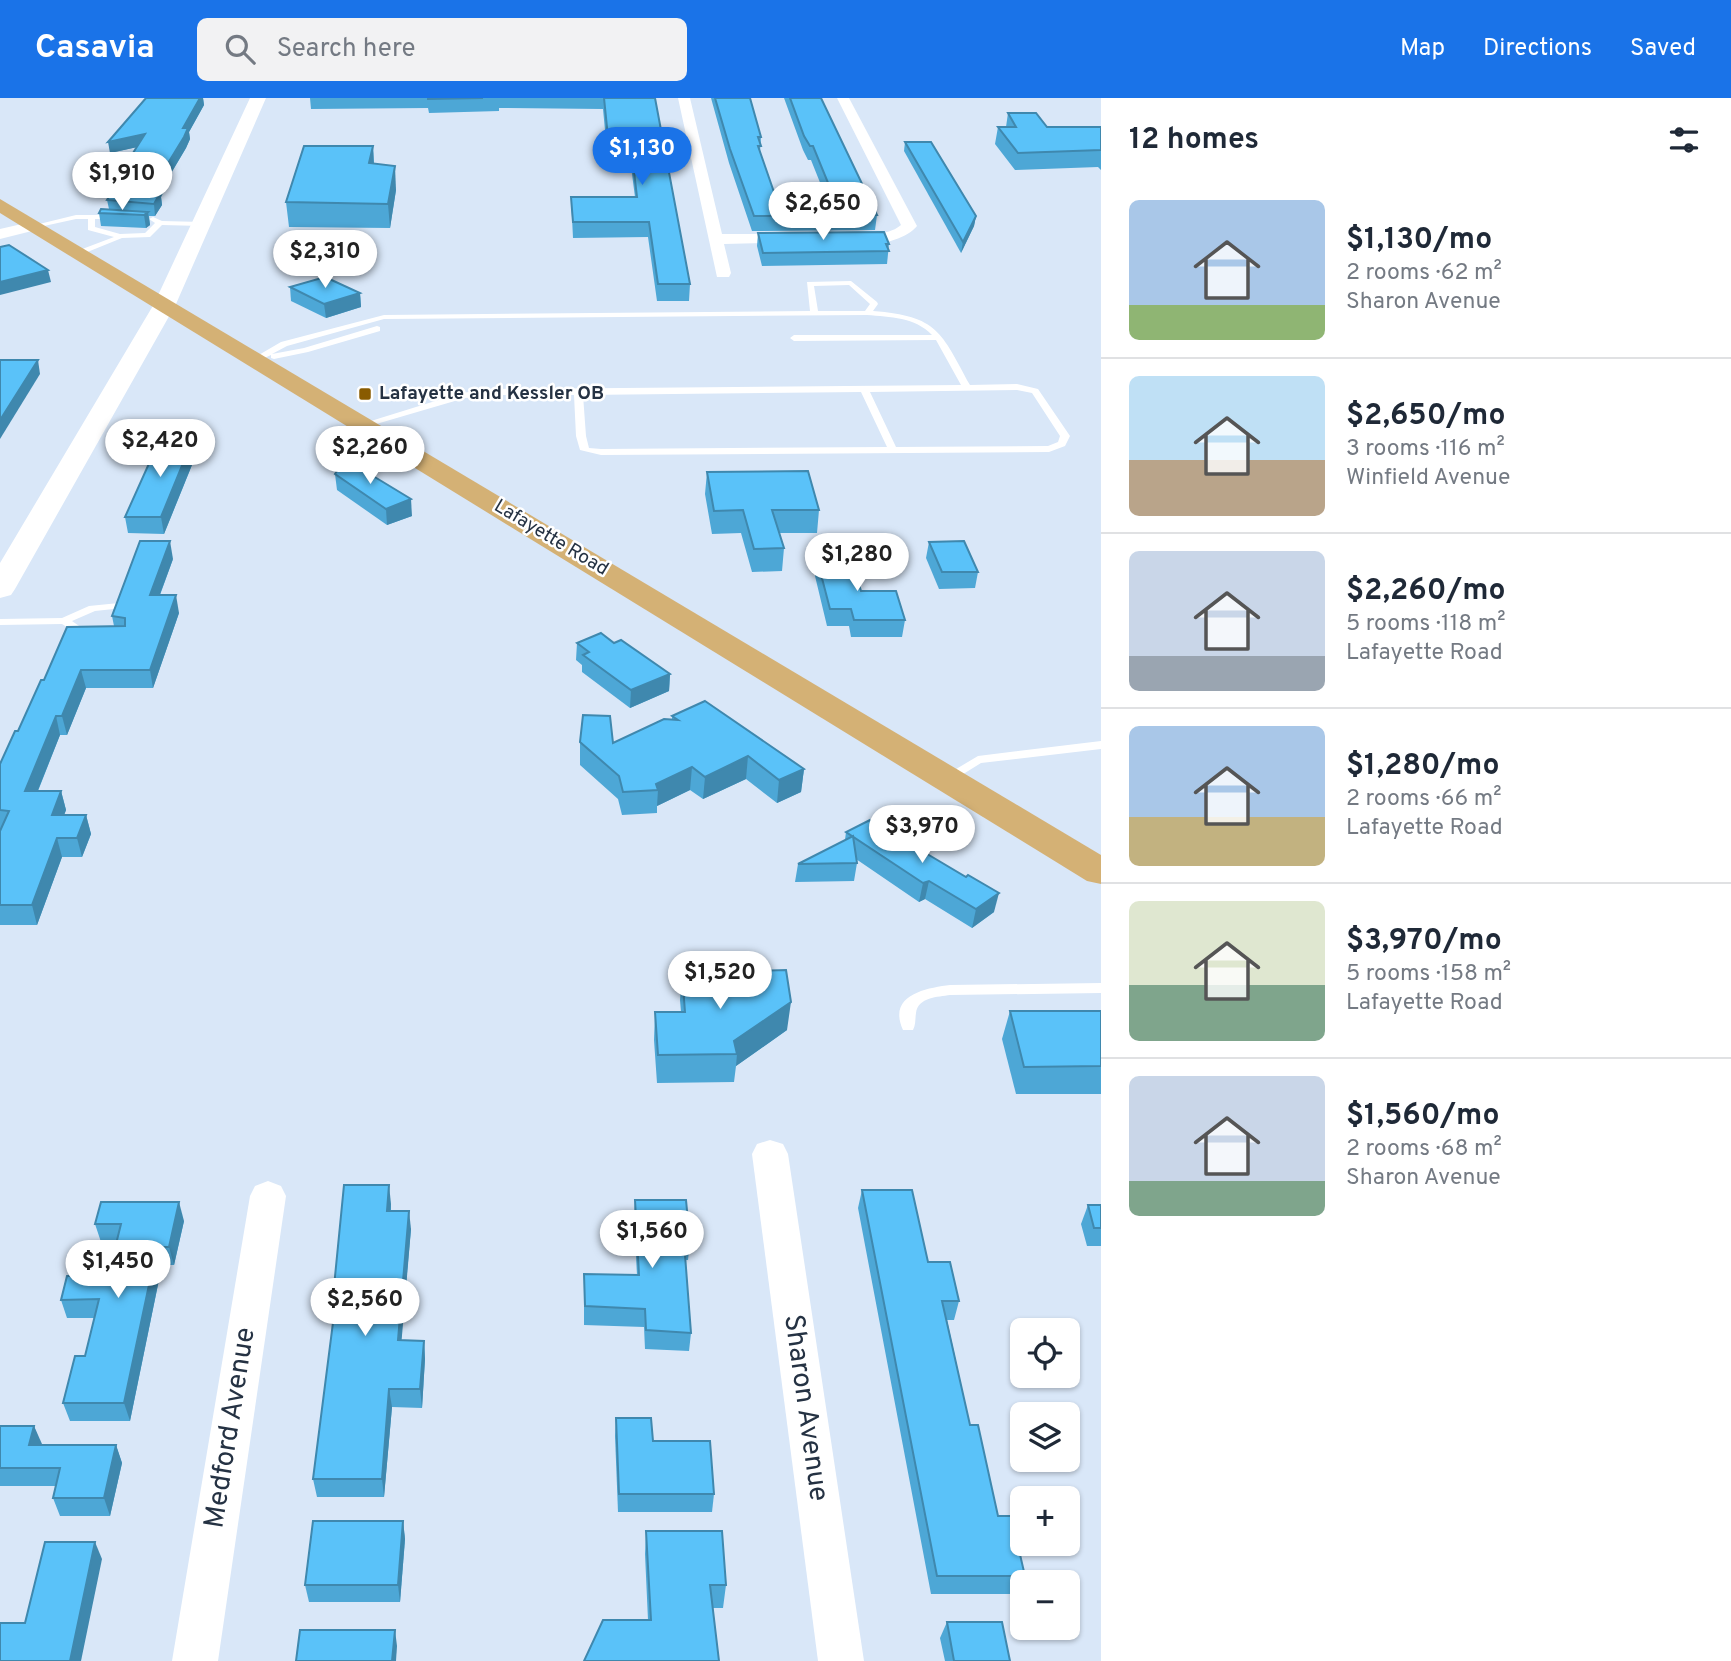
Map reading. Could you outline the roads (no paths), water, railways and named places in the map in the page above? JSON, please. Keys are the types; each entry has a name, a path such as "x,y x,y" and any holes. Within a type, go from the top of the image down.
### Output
{"main road":[{"path":"0,589 165,304 258,98"},
{"name":"Lafayette Road","path":"0,205 947,778 1095,862"}],"street":[{"path":"684,98 723,273"},
{"path":"716,239 890,237 903,232 909,226 844,98"},
{"path":"0,234 35,226"},
{"name":"Sharon Avenue","path":"770,1154 841,1661"},
{"name":"Medford Avenue","path":"195,1661 268,1196"}],"lane":[{"path":"35,226 75,217 135,217 160,223 202,224"},
{"path":"92,217 91,228 121,235 147,235 160,223"},
{"path":"121,235 116,225 130,219 104,225 121,235 144,228"},
{"path":"80,253 115,240 134,228"},
{"path":"814,312 810,284 851,283 874,304 867,313"},
{"path":"256,359 305,350 410,316 867,313 924,321 939,337 967,388"},
{"path":"794,338 939,337"},
{"path":"363,425 464,396 494,392 1017,387 1035,391 1065,436 1062,444 1049,449 601,452 585,450 581,436 578,392"},
{"path":"864,390 893,450"},
{"path":"0,622 64,621 93,608 119,606"},
{"path":"64,621 83,636 103,640"},
{"path":"947,778 978,760 1101,745"},
{"path":"908,1026 906,1012 911,1002 925,994 950,990 1101,988"}],"place":[{"name":"Lafayette and Kessler OB","path":"365,394"}]}
